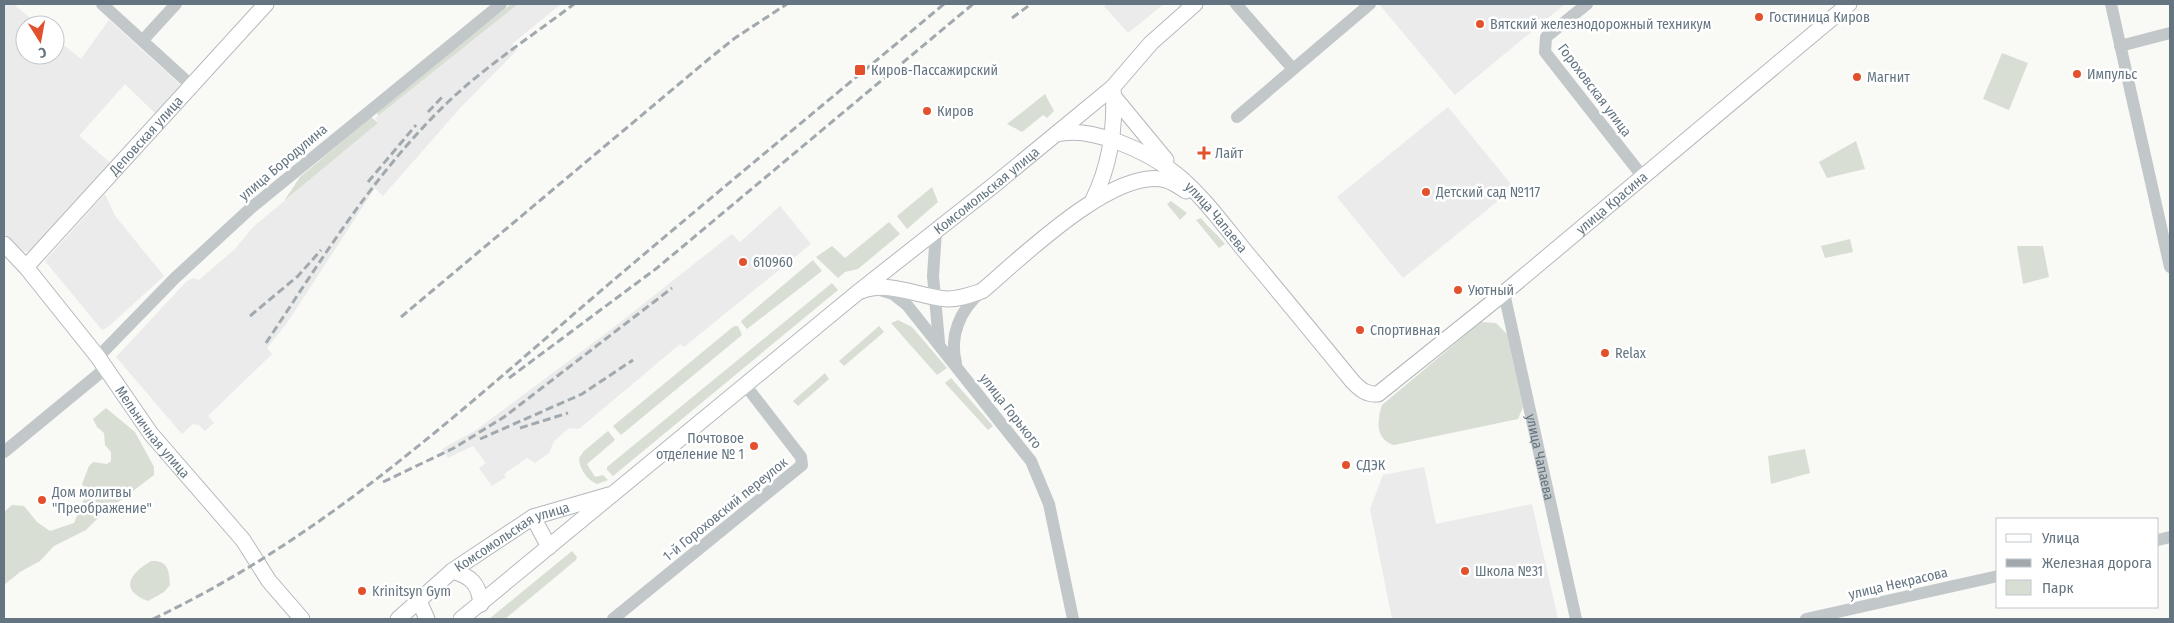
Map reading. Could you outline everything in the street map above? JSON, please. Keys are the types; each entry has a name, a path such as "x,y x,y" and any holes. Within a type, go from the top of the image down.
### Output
{"main road":[{"name":"Деповская улица","path":"26,267 193,87 266,4"},
{"name":"Комсомольская улица","path":"461,619 477,611 549,547 862,291 1056,134 1113,92 1151,43 1195,4"},
{"name":"улица Красина","path":"1370,395 1378,394 1388,389 1850,4"},
{"path":"1092,202 1107,168 1111,140 1113,92"},
{"name":"улица Чапаева","path":"1113,92 1178,175 1201,199 1354,382 1361,390 1370,395"},
{"name":"улица Чапаева","path":"1056,134 1082,133 1111,140 1150,156 1178,175"},
{"path":"862,291 893,288 934,297 957,298 982,290 1092,202 1124,185 1154,179 1166,180 1201,199"},
{"name":"Мельничная улица","path":"4,244 26,267 102,363 151,434 235,530 269,581 302,619"},
{"name":"Комсомольская улица","path":"398,619 452,570 533,517 616,493"},
{"path":"533,517 549,547"},
{"path":"452,570 467,575 480,592 477,611"},
{"path":"419,600 428,619"}],"street":[{"path":"102,4 193,87"},
{"path":"143,40 176,4"},
{"name":"улица Бородулина","path":"4,452 102,363 175,278 252,207 501,4"},
{"path":"1236,4 1293,69"},
{"path":"1237,117 1370,4"},
{"name":"Гороховская улица","path":"1587,4 1546,37 1545,52 1643,177"},
{"path":"2111,4 2120,46 2164,212 2170,267"},
{"path":"2120,46 2170,34"},
{"path":"936,231 932,261 940,345"},
{"path":"957,366 954,342 958,324 964,311 982,290"},
{"name":"улица Горького","path":"862,291 893,294 907,305 1024,451 1042,484 1049,504 1073,619"},
{"name":"улица Чапаева","path":"1504,293 1576,619"},
{"name":"1-й Гороховский переулок","path":"613,619 802,465 801,457 746,386"},
{"name":"улица Некрасова","path":"1806,619 1996,576"}],"shaded area":[{"path":"4,4 13,4 27,15 15,15 15,65 65,65 65,46 81,59 109,20 184,88 159,117 125,84 79,136 114,166 33,250 25,252 19,249 4,233"},
{"path":"518,4 561,4 512,44 517,50 461,107 383,196 375,188 287,323 267,348 272,354 208,416 214,423 205,431 199,425 193,424 182,434 116,357 186,282 193,278 199,280 235,249 252,228 378,123 375,118"},
{"path":"1108,4 1164,4 1128,33 1104,6"},
{"path":"1379,4 1565,4 1455,95"},
{"name":"Детский сад №117","path":"1448,107 1514,188 1403,278 1337,197"},
{"path":"105,194 115,216 164,276 108,327 102,330 45,261"},
{"path":"780,206 811,244 684,347 680,344 579,429 569,428 554,441 549,453 535,463 527,458 504,474 506,477 492,486 479,468 486,463 473,446 448,458 442,449 476,430 609,331 732,234 740,242"},
{"name":"Школа №31","path":"1424,467 1436,524 1532,504 1558,619 1392,619 1370,509 1383,475"}],"green space":[{"path":"511,4 518,4 378,116 377,112"},
{"path":"2002,53 2028,63 2009,110 1983,99"},
{"path":"1045,94 1054,111 1047,118 1043,115 1022,132 1007,124"},
{"path":"371,117 378,123 284,201 300,177"},
{"path":"1856,141 1865,169 1827,178 1819,162"},
{"path":"932,187 938,202 907,229 897,216"},
{"path":"1171,201 1187,213 1180,220 1167,204"},
{"path":"1201,218 1225,244 1219,248 1196,220"},
{"path":"889,222 900,234 858,269 845,272 838,278 816,257 832,246 845,258"},
{"path":"1850,239 1853,252 1825,258 1821,246"},
{"path":"2017,246 2043,246 2049,277 2023,284"},
{"path":"813,260 822,271 747,329 741,322 742,320"},
{"path":"832,283 838,290 613,476 607,470 607,467"},
{"path":"898,320 912,327 947,368 937,375 891,323"},
{"path":"1481,322 1496,323 1507,334 1523,407 1518,419 1394,445 1383,439 1379,429 1382,405"},
{"path":"734,326 738,326 742,335 621,435 613,426"},
{"path":"879,326 884,332 844,366 839,361"},
{"path":"825,373 829,379 798,406 793,401"},
{"path":"951,378 993,426 988,430 945,383"},
{"path":"106,408 135,432 154,467 154,475 100,516 86,530 54,546 40,561 20,572 4,585 4,512 12,505 24,506 37,522 50,531 74,523 87,492 82,484 89,466 93,462 107,464 111,461 111,452 105,445 104,433 97,427 93,419"},
{"path":"608,431 615,440 587,464 595,477 603,475 608,480 597,484 584,473 580,466 579,458 584,451"},
{"path":"1805,449 1810,473 1771,484 1768,456"},
{"path":"572,551 577,557 576,560 505,619 489,619"},
{"path":"151,561 164,564 169,575 170,585 164,592 148,601 133,592 130,582 137,571"}],"railway":[{"path":"266,343 351,217 397,157 422,129 463,88 574,4"},
{"path":"401,317 710,58 735,38 787,4"},
{"path":"153,619 215,587 274,552 385,472 438,430 596,295 944,4"},
{"path":"509,378 657,268 973,4"},
{"path":"1012,18 1031,4"},
{"path":"428,112 443,96"},
{"path":"368,182 416,125"},
{"path":"250,316 298,276 321,250"},
{"path":"383,482 454,448 504,417 672,288"},
{"path":"480,439 582,394 633,360"},
{"path":"520,428 568,413"}],"place":[{"name":"Гостиница Киров","path":"1759,17"},
{"name":"Вятский железнодорожный техникум","path":"1480,24"},
{"name":"Киров-Пассажирский","path":"860,70"},
{"name":"Импульс","path":"2077,74"},
{"name":"Магнит","path":"1857,77"},
{"name":"Киров","path":"927,111"},
{"name":"Лайт","path":"1204,153"},
{"name":"Детский сад №117","path":"1426,192"},
{"name":"610960","path":"743,262"},
{"name":"Уютный","path":"1458,290"},
{"name":"Спортивная","path":"1360,330"},
{"name":"Relax","path":"1605,353"},
{"name":"Почтовое отделение № 1","path":"754,446"},
{"name":"СДЭК","path":"1346,465"},
{"name":"Дом молитвы \"Преображение\"","path":"42,500"},
{"name":"Школа №31","path":"1465,571"},
{"name":"Krinitsyn Gym","path":"362,591"}]}
